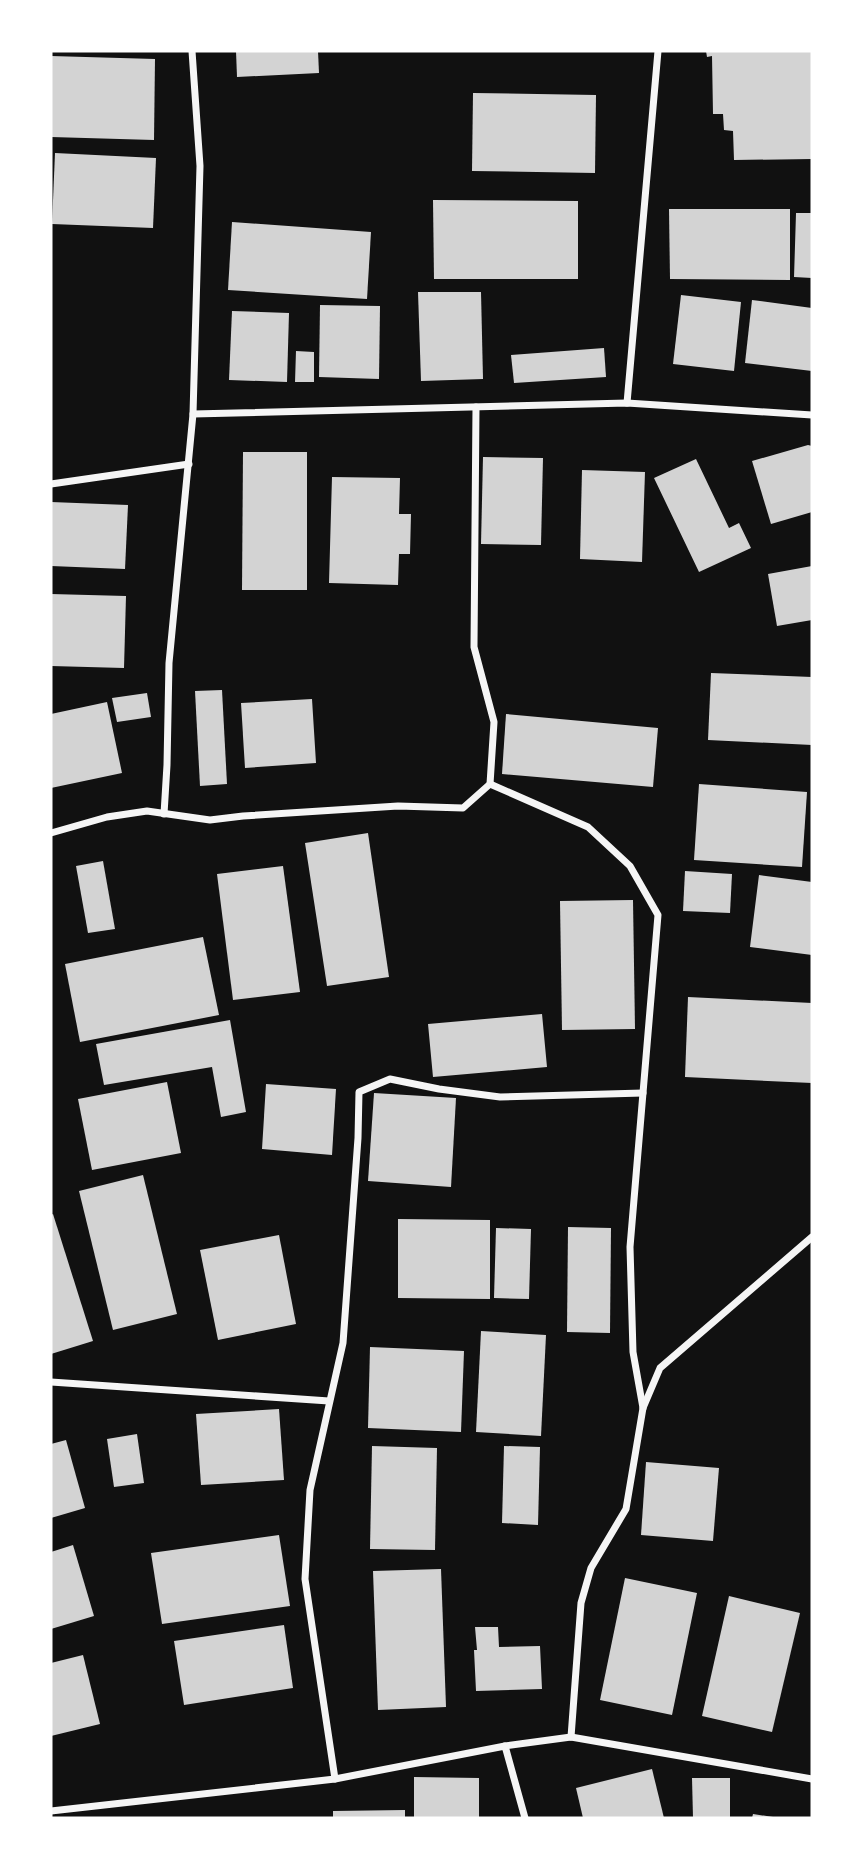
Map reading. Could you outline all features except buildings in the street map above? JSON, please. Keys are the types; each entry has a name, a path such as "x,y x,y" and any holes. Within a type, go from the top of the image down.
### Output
{"street":[{"path":"164,814 169,663 193,414 200,166 192,51"},
{"path":"627,403 658,51"},
{"path":"193,414 627,403 812,415"},
{"path":"51,833 107,817 147,811 210,820 398,806 463,808 491,784 494,722 474,648 476,407"},
{"path":"51,484 188,464"},
{"path":"491,784 588,827 630,866 658,915 630,1247 633,1352 643,1408"},
{"path":"335,1779 305,1579 310,1490 343,1343 359,1092 390,1079 500,1097 643,1093"},
{"path":"571,1737 581,1603 591,1568 626,1509 643,1408 660,1368 812,1237"},
{"path":"51,1382 329,1401"},
{"path":"51,1811 335,1779 505,1746 571,1737 812,1779"},
{"path":"505,1746 525,1818"}]}
